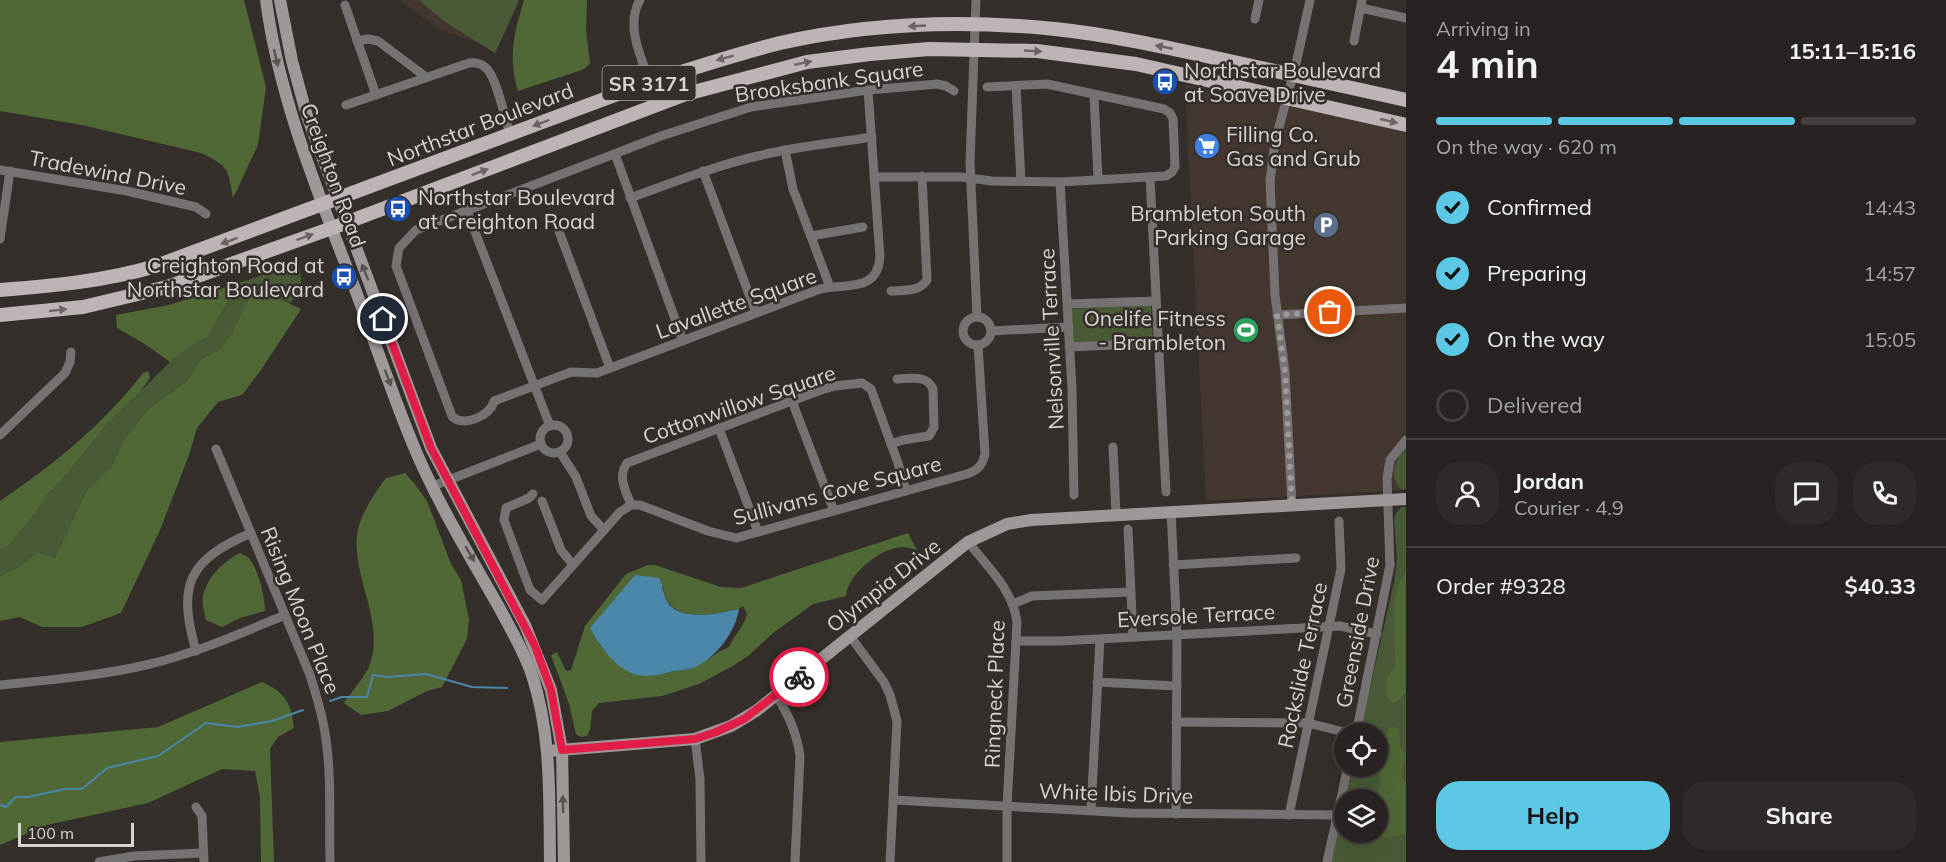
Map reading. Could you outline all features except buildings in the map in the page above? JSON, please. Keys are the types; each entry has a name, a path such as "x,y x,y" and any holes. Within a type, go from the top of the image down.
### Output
{"main road":[{"name":"Northstar Boulevard","path":"0,290 86,283 130,274 184,258 650,82 721,58 783,43 850,31 975,25 1044,28 1110,37 1406,100"},
{"name":"Northstar Boulevard","path":"0,315 83,307 139,295 195,279 686,94 722,83 817,61 890,52 975,49 1037,51 1126,63 1406,125"}],"street":[{"name":"Creighton Road","path":"266,0 283,85 323,205 417,454 513,631 537,694 548,751 550,862"},
{"name":"Creighton Road","path":"280,0 299,89 310,126 431,448 535,646 551,690 562,750 564,862"},
{"path":"640,0 636,6 635,38 650,82"},
{"path":"976,0 970,178 976,316"},
{"path":"1255,19 1259,0"},
{"path":"1292,505 1285,372 1277,315 1270,181 1275,142 1310,0"},
{"path":"1354,42 1362,4 1406,18"},
{"path":"345,5 376,94"},
{"path":"357,41 368,39 378,41 426,77"},
{"path":"346,105 468,63 482,64 492,76 510,135"},
{"name":"Brooksbank Square","path":"534,387 494,401 493,407 487,413 478,417 462,422 452,416 396,266 399,248 416,230 714,117 751,107 868,90 937,84 954,91"},
{"path":"875,177 922,176 1060,182 1098,178 1166,176 1175,167 1173,119 1164,109 1094,96 1047,84 987,87"},
{"path":"1016,86 1021,181"},
{"name":"Lavallette Square","path":"534,387 576,371 597,373 830,287 867,282 874,278 879,269 868,90"},
{"path":"1094,96 1098,178"},
{"path":"630,198 703,171 785,150 872,137"},
{"path":"785,150 793,189 830,287"},
{"path":"615,154 683,341"},
{"name":"Tradewind Drive","path":"0,170 127,191 196,207 206,214"},
{"path":"0,239 10,171"},
{"path":"703,171 756,313"},
{"path":"891,291 916,289 922,287 927,280 922,176"},
{"path":"1150,177 1166,492"},
{"name":"Nelsonville Terrace","path":"1060,182 1073,401 1074,495"},
{"path":"467,211 550,426"},
{"path":"557,226 610,368"},
{"path":"811,236 863,226"},
{"path":"1068,304 1156,301"},
{"path":"1277,315 1406,308"},
{"path":"976,316 985,319 991,331 986,342 978,345 969,342 963,334 964,324 976,316"},
{"path":"991,331 1069,327"},
{"path":"1069,347 1158,342"},
{"name":"Sullivans Cove Square","path":"631,505 640,505 726,537 736,538 977,470 983,463 985,454 978,345"},
{"path":"0,435 64,373 70,362 71,352"},
{"path":"891,444 929,436 934,428 933,389 930,383 921,378 897,380"},
{"name":"Cottonwillow Square","path":"631,505 622,480 622,473 627,463 835,386 862,383 871,389 906,491"},
{"path":"792,401 834,511"},
{"path":"550,426 560,427 567,434 567,445 560,452 549,452 541,444 542,433 550,426"},
{"path":"719,428 758,532"},
{"name":"Greenside Drive","path":"1357,723 1377,634 1391,558 1388,479 1390,460 1406,440"},
{"path":"433,486 541,444"},
{"path":"1113,447 1116,514"},
{"name":"Rising Moon Place","path":"216,449 310,675 319,704 326,733 330,862"},
{"path":"560,452 576,477 591,516 604,530"},
{"path":"533,494 506,508 504,520 530,590 542,600 620,512 631,505"},
{"name":"Olympia Drive","path":"548,751 695,739 731,726 776,695 968,542 1007,524 1116,514 1406,499"},
{"path":"542,501 561,550 573,565"},
{"path":"1171,511 1177,635 1176,814"},
{"name":"Rockslide Terrace","path":"1289,815 1341,569 1339,521"},
{"path":"1128,529 1133,637"},
{"path":"196,651 187,619 187,595 193,576 216,550 251,533"},
{"name":"Ringneck Place","path":"968,542 1005,589 1017,622 1007,806 1007,862"},
{"path":"1173,565 1296,558"},
{"path":"1012,604 1032,596 1130,592"},
{"path":"0,685 129,669 196,651 285,615"},
{"name":"Eversole Terrace","path":"1017,641 1060,642 1329,626 1340,626 1377,634"},
{"path":"850,636 884,681 894,707 897,737 890,862"},
{"path":"1091,810 1100,639"},
{"path":"1097,682 1177,686"},
{"path":"776,695 792,723 800,756 795,862"},
{"path":"1176,722 1308,723 1334,729"},
{"path":"695,739 700,779 701,862"},
{"name":"White Ibis Drive","path":"894,800 1176,814 1334,815"},
{"path":"99,862 134,856 204,857 202,816 196,807"},
{"path":"1327,862 1334,829"}],"shaded area":[{"path":"400,0 520,0 497,50 438,29"},
{"path":"1185,85 1259,101 1310,108 1406,133 1406,490 1206,501"}],"green space":[{"path":"0,0 244,0 266,87 258,145 233,198 226,170 217,161 201,153 82,125 0,111"},
{"path":"419,0 519,0 495,53 445,22"},
{"path":"524,0 587,0 586,30 590,64 582,70 518,91 513,56 517,23"},
{"path":"299,262 302,287 290,303 269,294 251,297 232,333 219,350 201,359 187,381 149,408 125,438 111,467 86,491 55,558 37,552 19,567 0,576 0,549 9,545 38,510 46,496 107,424 170,362 188,348 208,337 230,297 248,280"},
{"path":"248,280 230,297 208,337 188,348 170,362 117,328 116,315 169,305"},
{"path":"269,294 301,309 242,395 218,402 197,428 160,530 121,613 82,627 42,627 20,617 0,621 0,576 19,567 37,552 55,558 86,491 111,467 125,438 149,408 187,381 201,359 219,350 232,333 250,297"},
{"path":"1151,305 1153,340 1071,344 1070,309"},
{"path":"148,371 150,378 139,393 107,424 46,496 38,510 9,545 0,549 0,501 77,443 112,409 143,373"},
{"path":"1406,447 1406,489 1401,489 1395,478 1394,468"},
{"path":"405,473 427,501 451,564 461,580 469,620 467,639 442,687 427,691 388,711 361,715 344,703 366,672 374,645 371,614 359,567 357,535 364,512 386,478"},
{"path":"1402,507 1406,507 1406,862 1331,862 1335,843 1388,843 1388,789 1348,789 1350,777 1388,777 1388,723 1362,723 1394,582 1397,560 1394,519"},
{"path":"908,533 917,550 905,547 894,548 876,557 859,571 848,588 846,596 813,604 773,633 748,656 699,684 662,696 599,703 592,711 587,736 581,737 576,734 569,704 551,655 557,652 566,671 571,670 585,626 626,574 648,565 655,565 721,587 741,588","holes":["663,586 667,600 681,612 711,614 739,609 743,606 747,614 746,619 729,647 698,665 661,674 640,675 616,662 599,644"]},
{"path":"240,553 249,558 255,569 265,611 240,618 222,627 206,620 203,596 208,582 217,570"},
{"path":"1406,573 1406,693 1395,703 1388,699 1386,686 1387,679 1395,667 1394,604 1396,592"},
{"path":"262,682 277,690 286,700 294,728 278,737 270,749 274,862 261,862 260,797 255,771 222,769 148,803 47,825 0,845 0,742 158,727"},
{"path":"1396,727 1399,730 1400,746 1406,755 1401,777 1406,782 1406,836 1405,834 1388,838 1388,789 1379,789 1380,777 1388,777 1388,728"}],"water":[{"path":"635,575 659,578 667,601 681,612 700,615 739,609 729,636 717,651 693,668 643,676 627,671 603,649 590,628"}],"waterway":[{"path":"330,701 342,697 367,697 373,675 387,677 426,674 472,687 507,688"},
{"path":"0,805 6,807 16,797 28,797 65,789 82,789 107,768 158,756 206,723 238,727 272,721 303,710"}],"way so far":[{"path":"799,677 968,542 1007,524 1031,520 1292,505 1285,372 1277,315 1330,312"}],"place":[{"name":"Northstar Boulevard at Soave Drive","path":"1165,82"},
{"name":"Filling Co. Gas and Grub","path":"1207,146"},
{"name":"Northstar Boulevard at Creighton Road","path":"398,209"},
{"name":"Brambleton South Parking Garage","path":"1326,225"},
{"name":"Creighton Road at Northstar Boulevard","path":"344,277"},
{"name":"Onelife Fitness - Brambleton","path":"1246,330"}],"route":[{"path":"383,319 431,448 525,625 543,665 551,690 562,750 695,739 744,719 799,677"}]}
